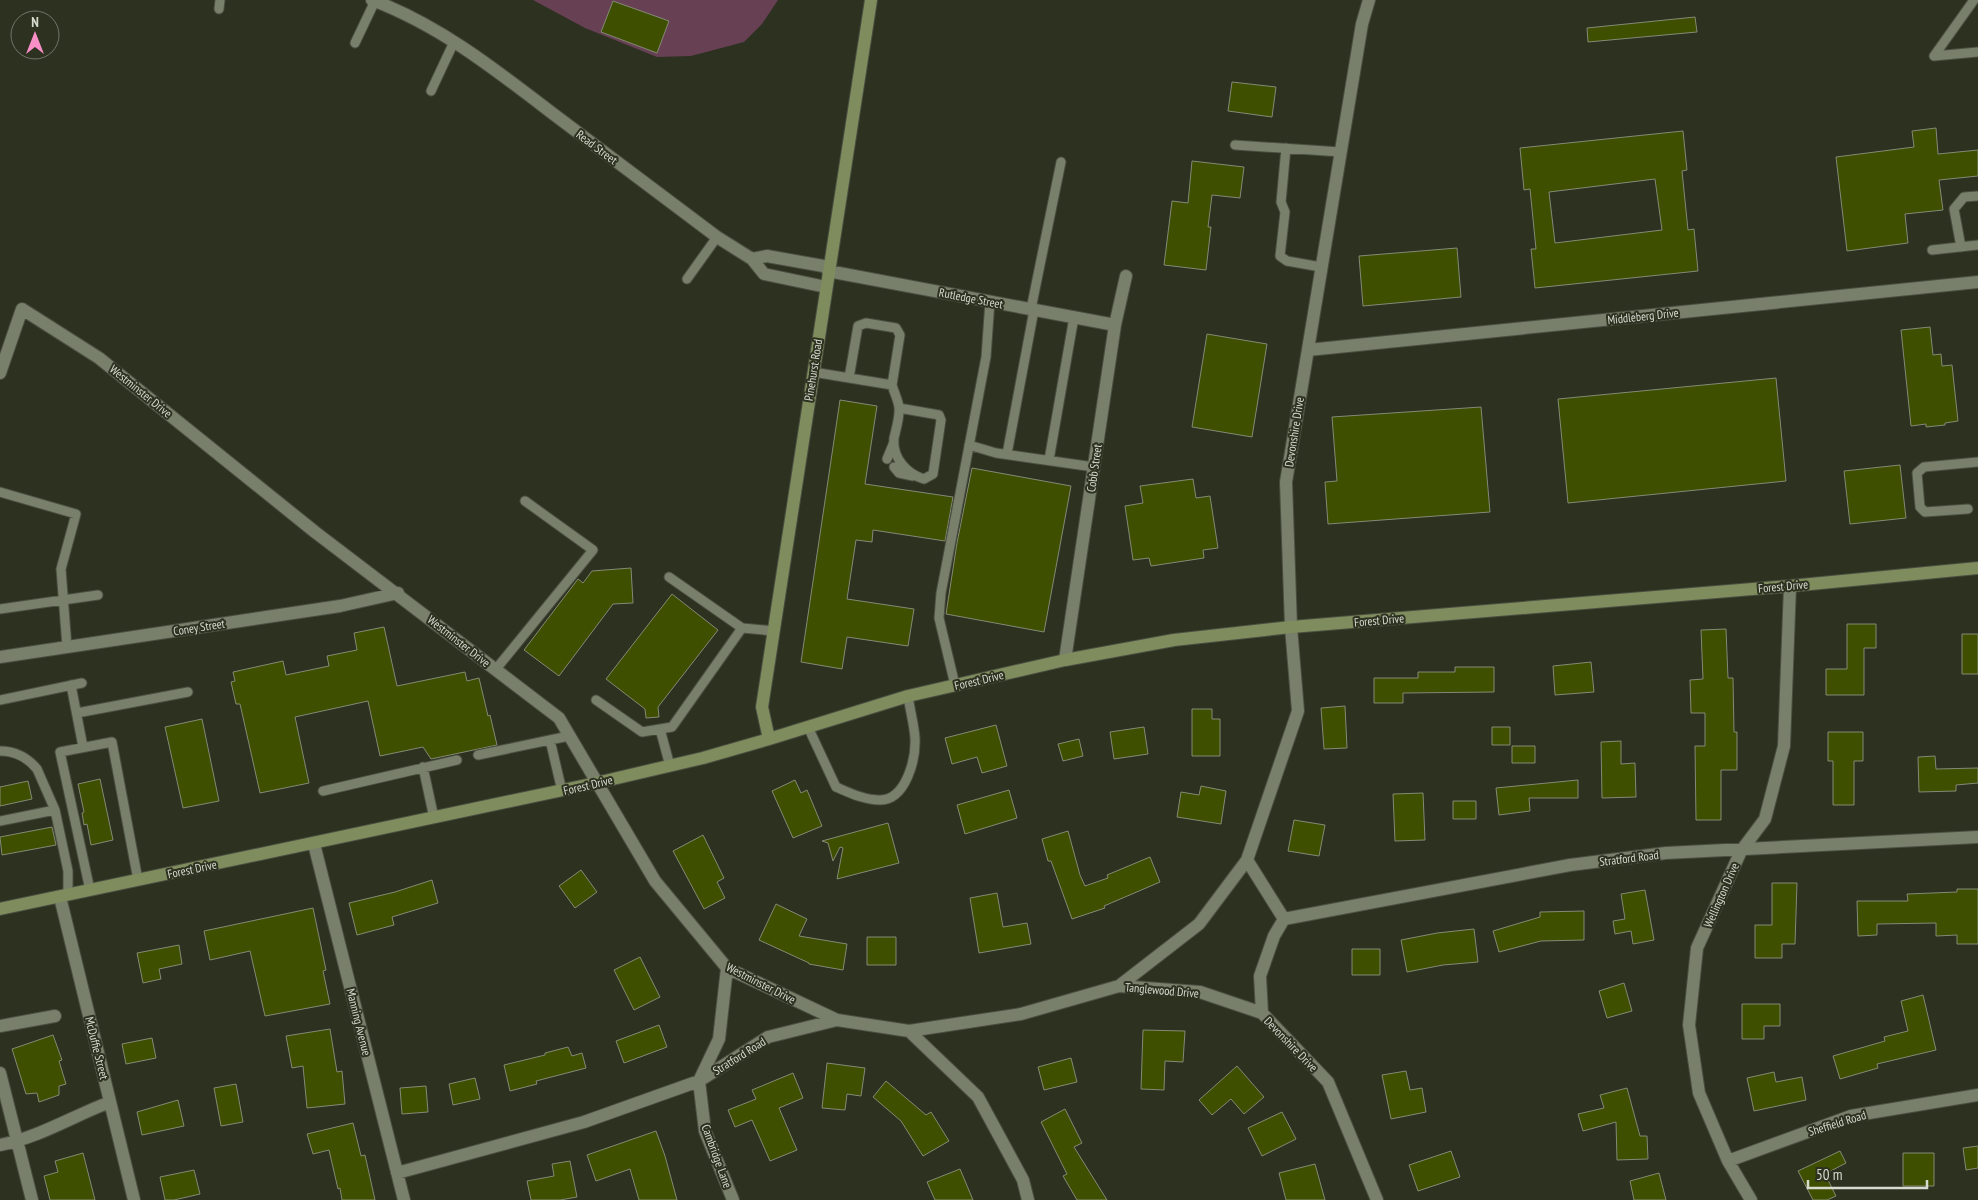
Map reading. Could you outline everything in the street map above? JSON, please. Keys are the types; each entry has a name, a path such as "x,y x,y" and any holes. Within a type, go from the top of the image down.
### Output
{"main road":[{"name":"Pinehurst Road","path":"769,740 762,707 872,0"},
{"name":"Forest Drive","path":"0,910 562,791 670,766 769,740 908,696 1065,660 1174,640 1291,627 1790,586 1978,568"}],"street":[{"name":"Read Street","path":"373,0 400,12 454,42 510,81 717,237 752,259 764,274 826,287"},
{"name":"Devonshire Drive","path":"1119,986 1199,924 1247,860 1298,711 1291,627 1286,482 1362,24 1369,0"},
{"path":"752,259 767,256 829,269"},
{"name":"Rutledge Street","path":"829,269 1115,325"},
{"name":"Cobb Street","path":"1065,660 1115,325 1126,276"},
{"name":"Middleberg Drive","path":"1308,350 1978,282"},
{"name":"Westminster Drive","path":"0,374 22,309 99,358 315,532 559,718 655,881 727,968 837,1020"},
{"name":"Wellington Drive","path":"1751,1200 1728,1161 1699,1093 1689,1025 1697,948 1741,851 1765,819 1784,746 1790,586"},
{"name":"Coney Street","path":"0,657 340,606 398,594"},
{"name":"Stratford Road","path":"1284,919 1570,865 1666,853 1741,851 1978,837"},
{"name":"Manning Avenue","path":"314,844 404,1200"},
{"path":"1247,860 1284,919"},
{"name":"McDuffie Street","path":"64,896 134,1200"},
{"name":"Devonshire Drive","path":"1284,919 1274,936 1260,976 1262,1013 1328,1082 1377,1200"},
{"path":"699,1081 719,1039 727,968"},
{"name":"Stratford Road","path":"397,1174 584,1122 699,1081 768,1038 837,1020 909,1031 1021,1014 1119,986"},
{"name":"Tanglewood Drive","path":"1119,986 1200,992 1262,1013"},
{"path":"0,1026 55,1016"},
{"path":"909,1031 978,1096 1023,1180 1028,1200"},
{"path":"0,1073 32,1200"},
{"name":"Cambridge Lane","path":"699,1081 705,1130 733,1200"},
{"name":"Sheffield Road","path":"1728,1161 1851,1116 1978,1095"},
{"path":"0,1145 18,1142 110,1102"}],"lane":[{"path":"355,44 373,0"},
{"path":"1974,0 1934,56 1978,52"},
{"path":"430,91 454,42"},
{"path":"1236,146 1341,152"},
{"path":"1286,148 1281,202 1286,212 1280,256 1287,261 1322,267"},
{"path":"1006,454 1061,162"},
{"path":"1961,247 1954,210 1964,197 1978,196"},
{"path":"687,279 717,237"},
{"path":"1932,250 1978,245"},
{"path":"954,685 939,618 941,594 986,357 990,302"},
{"path":"1049,460 1074,317"},
{"path":"849,378 858,326 866,322 896,328 900,335 892,385 900,408 894,441 887,459"},
{"path":"813,372 892,385"},
{"path":"894,467 899,473 924,478 933,474 941,420 939,415 900,408"},
{"path":"894,441 898,458 906,470 916,476"},
{"path":"969,445 1006,454 1094,467"},
{"path":"1968,509 1925,512 1920,507 1917,473 1924,467 1978,462"},
{"path":"0,492 76,514 61,569 67,647"},
{"path":"496,669 593,550 525,501"},
{"path":"669,577 742,628 774,631"},
{"path":"0,609 98,595"},
{"path":"596,700 642,732 672,727 742,628"},
{"path":"0,700 82,683"},
{"path":"71,685 83,747"},
{"path":"76,713 188,692"},
{"path":"808,727 836,787 860,797 882,800 899,792 909,773 915,739 908,696"},
{"path":"660,729 670,766"},
{"path":"478,755 569,736"},
{"path":"550,740 562,791"},
{"path":"90,890 60,752 83,747 112,742 138,880"},
{"path":"0,751 18,753 37,769 55,810 68,871 64,896"},
{"path":"323,791 457,760"},
{"path":"424,767 434,818"},
{"path":"0,821 55,810"}],"shaded area":[{"path":"533,0 778,0 762,24 744,42 691,56 657,57 585,28"}],"building":[{"path":"613,1 669,21 657,53 601,32"},
{"path":"1695,17 1697,32 1588,42 1587,28"},
{"path":"1232,82 1276,87 1272,117 1228,111"},
{"path":"1936,128 1938,154 1978,150 1978,176 1939,180 1943,210 1905,214 1908,243 1847,251 1836,157 1914,147 1912,131"},
{"path":"1683,131 1687,170 1682,171 1688,230 1694,229 1698,271 1535,288 1531,249 1536,249 1530,189 1524,190 1520,148","holes":["1655,179 1662,230 1555,243 1549,192"]},
{"path":"1192,161 1244,167 1240,198 1212,195 1208,227 1211,227 1206,270 1164,265 1172,201 1188,203"},
{"path":"1457,248 1461,297 1363,306 1359,256"},
{"path":"1930,327 1933,355 1941,354 1942,366 1952,365 1958,421 1945,423 1945,425 1926,427 1926,424 1911,426 1901,330"},
{"path":"1207,334 1267,344 1252,437 1192,427"},
{"path":"1776,378 1786,481 1568,503 1558,399"},
{"path":"840,400 877,406 865,484 953,497 945,541 873,530 872,542 856,540 847,599 914,609 908,646 847,637 842,669 801,662"},
{"path":"1481,407 1490,512 1328,524 1325,482 1337,481 1332,417"},
{"path":"1900,465 1906,518 1850,524 1844,471"},
{"path":"972,468 1071,486 1044,632 946,614 957,543"},
{"path":"1193,479 1196,498 1210,496 1218,548 1203,550 1204,558 1151,566 1149,558 1133,560 1125,506 1143,503 1140,486"},
{"path":"631,568 633,603 613,604 559,676 524,650 578,579 583,583 592,571"},
{"path":"672,594 718,630 658,707 659,717 646,718 645,709 606,679"},
{"path":"1847,624 1876,624 1876,648 1864,648 1864,695 1826,695 1826,669 1847,669"},
{"path":"384,627 397,686 465,672 467,681 479,678 497,745 431,759 423,747 380,756 368,701 295,717 309,783 260,793 240,704 236,704 231,682 235,681 233,672 283,661 286,675 329,666 327,656 357,650 354,633"},
{"path":"1726,629 1728,678 1733,678 1734,732 1737,732 1737,770 1721,770 1721,820 1696,820 1695,746 1705,746 1705,713 1691,713 1690,680 1703,679 1701,630"},
{"path":"1962,634 1978,634 1978,674 1962,674"},
{"path":"1591,662 1594,692 1555,695 1553,666"},
{"path":"1455,667 1494,667 1494,692 1403,693 1403,703 1374,703 1374,678 1418,678 1418,672 1455,672"},
{"path":"1345,706 1347,748 1324,749 1321,708"},
{"path":"1192,709 1212,709 1212,719 1220,719 1220,756 1192,756"},
{"path":"202,719 219,801 183,808 165,727"},
{"path":"996,725 1007,766 982,773 977,757 952,764 945,738"},
{"path":"1144,727 1148,754 1114,759 1110,732"},
{"path":"1492,727 1510,727 1510,745 1492,745"},
{"path":"1828,732 1863,732 1863,761 1854,761 1854,805 1833,805 1833,761 1828,761"},
{"path":"1079,739 1083,756 1063,761 1058,744"},
{"path":"1621,741 1621,764 1635,763 1636,797 1602,798 1601,742"},
{"path":"1512,746 1535,746 1535,763 1512,763"},
{"path":"1935,756 1936,769 1978,768 1978,783 1956,785 1956,791 1919,792 1918,757"},
{"path":"100,779 113,840 91,845 87,824 84,825 82,813 84,812 78,784"},
{"path":"795,780 801,793 807,790 822,826 793,838 772,791"},
{"path":"1578,780 1578,798 1529,798 1530,811 1499,815 1496,788"},
{"path":"28,781 32,799 0,806 0,787"},
{"path":"1201,786 1226,791 1221,824 1177,817 1181,792 1199,795"},
{"path":"1009,790 1017,818 965,834 957,805"},
{"path":"1423,793 1425,840 1395,841 1393,794"},
{"path":"1453,801 1476,801 1476,819 1453,819"},
{"path":"1294,820 1325,825 1319,856 1288,851"},
{"path":"888,823 899,863 837,879 843,848 840,847 833,861 828,843 822,841"},
{"path":"52,827 56,845 2,855 0,837"},
{"path":"1068,831 1080,875 1085,886 1108,878 1107,875 1150,857 1160,882 1104,906 1105,908 1072,919 1051,861 1048,861 1042,839"},
{"path":"703,835 724,878 717,882 725,898 704,909 673,851"},
{"path":"581,870 597,892 575,908 559,886"},
{"path":"432,880 438,903 392,917 394,925 357,935 349,903 395,892"},
{"path":"1772,883 1797,883 1795,944 1782,944 1782,958 1755,958 1755,925 1772,925"},
{"path":"1957,889 1978,889 1978,944 1957,944 1957,935 1936,936 1936,923 1877,924 1877,935 1858,936 1857,901 1908,901 1907,894 1957,892"},
{"path":"1645,890 1654,940 1633,944 1631,931 1615,934 1613,921 1625,919 1621,894"},
{"path":"997,893 1003,927 1027,923 1031,944 979,953 970,898"},
{"path":"776,904 807,919 799,936 847,944 843,970 809,964 759,940"},
{"path":"313,908 326,970 323,971 330,1004 265,1016 250,951 210,960 204,931"},
{"path":"1584,911 1584,940 1541,941 1499,952 1493,931 1540,917 1540,912"},
{"path":"1474,929 1478,962 1443,965 1407,972 1401,940 1437,933"},
{"path":"867,937 896,937 896,965 867,965"},
{"path":"179,945 182,964 159,969 161,979 143,983 137,953"},
{"path":"1352,949 1380,949 1380,975 1352,975"},
{"path":"640,957 660,997 634,1010 614,970"},
{"path":"1624,983 1632,1011 1607,1018 1599,991"},
{"path":"1923,995 1936,1050 1877,1064 1878,1068 1840,1079 1833,1056 1885,1041 1884,1037 1908,1031 1901,1001"},
{"path":"1742,1004 1780,1004 1780,1026 1764,1026 1764,1039 1742,1039"},
{"path":"659,1025 667,1047 624,1063 616,1041"},
{"path":"330,1029 337,1072 342,1071 345,1104 307,1108 303,1066 292,1068 286,1036"},
{"path":"1143,1030 1185,1031 1183,1062 1165,1061 1164,1090 1141,1089"},
{"path":"53,1035 62,1060 59,1061 66,1084 59,1086 59,1095 39,1102 37,1093 26,1094 12,1049"},
{"path":"152,1038 156,1058 126,1064 122,1044"},
{"path":"568,1047 572,1056 582,1053 586,1068 536,1081 537,1084 510,1091 504,1065"},
{"path":"1071,1058 1077,1082 1044,1090 1038,1067"},
{"path":"827,1063 865,1068 861,1096 847,1094 845,1110 822,1108"},
{"path":"1237,1066 1264,1097 1244,1114 1231,1099 1212,1115 1199,1100"},
{"path":"1406,1071 1410,1090 1422,1088 1426,1112 1391,1119 1382,1075"},
{"path":"1774,1072 1776,1082 1802,1077 1806,1100 1754,1111 1747,1078"},
{"path":"793,1073 803,1098 779,1108 797,1150 770,1161 752,1120 735,1127 728,1110 756,1099 752,1090"},
{"path":"475,1078 480,1099 453,1105 449,1084"},
{"path":"886,1081 926,1115 931,1112 949,1141 923,1156 901,1121 873,1097"},
{"path":"236,1084 243,1122 221,1126 214,1088"},
{"path":"426,1086 428,1112 402,1114 400,1088"},
{"path":"1627,1088 1640,1136 1647,1136 1648,1159 1617,1160 1616,1122 1583,1131 1578,1114 1604,1108 1600,1095"},
{"path":"178,1100 184,1126 142,1135 137,1112"},
{"path":"1065,1109 1082,1143 1074,1147 1107,1200 1077,1200 1063,1176 1067,1174 1041,1122"},
{"path":"1282,1112 1296,1139 1262,1156 1248,1128"},
{"path":"353,1123 361,1156 365,1155 375,1200 342,1200 329,1150 313,1154 307,1134"},
{"path":"656,1131 677,1200 639,1200 630,1169 596,1181 587,1155"},
{"path":"1978,1146 1978,1168 1966,1170 1963,1148"},
{"path":"1451,1151 1460,1177 1418,1191 1409,1165"},
{"path":"1840,1151 1846,1163 1825,1174 1836,1196 1827,1200 1813,1200 1798,1171"},
{"path":"83,1153 95,1200 50,1200 44,1176 58,1172 55,1161"},
{"path":"1903,1153 1934,1153 1934,1186 1903,1186"},
{"path":"570,1161 577,1197 560,1200 531,1200 527,1181 554,1176 552,1164"},
{"path":"1315,1164 1325,1200 1286,1200 1279,1173"},
{"path":"960,1169 973,1200 935,1200 927,1182"},
{"path":"194,1170 200,1194 174,1200 165,1200 160,1177"},
{"path":"1659,1173 1666,1200 1634,1200 1630,1181"}]}
